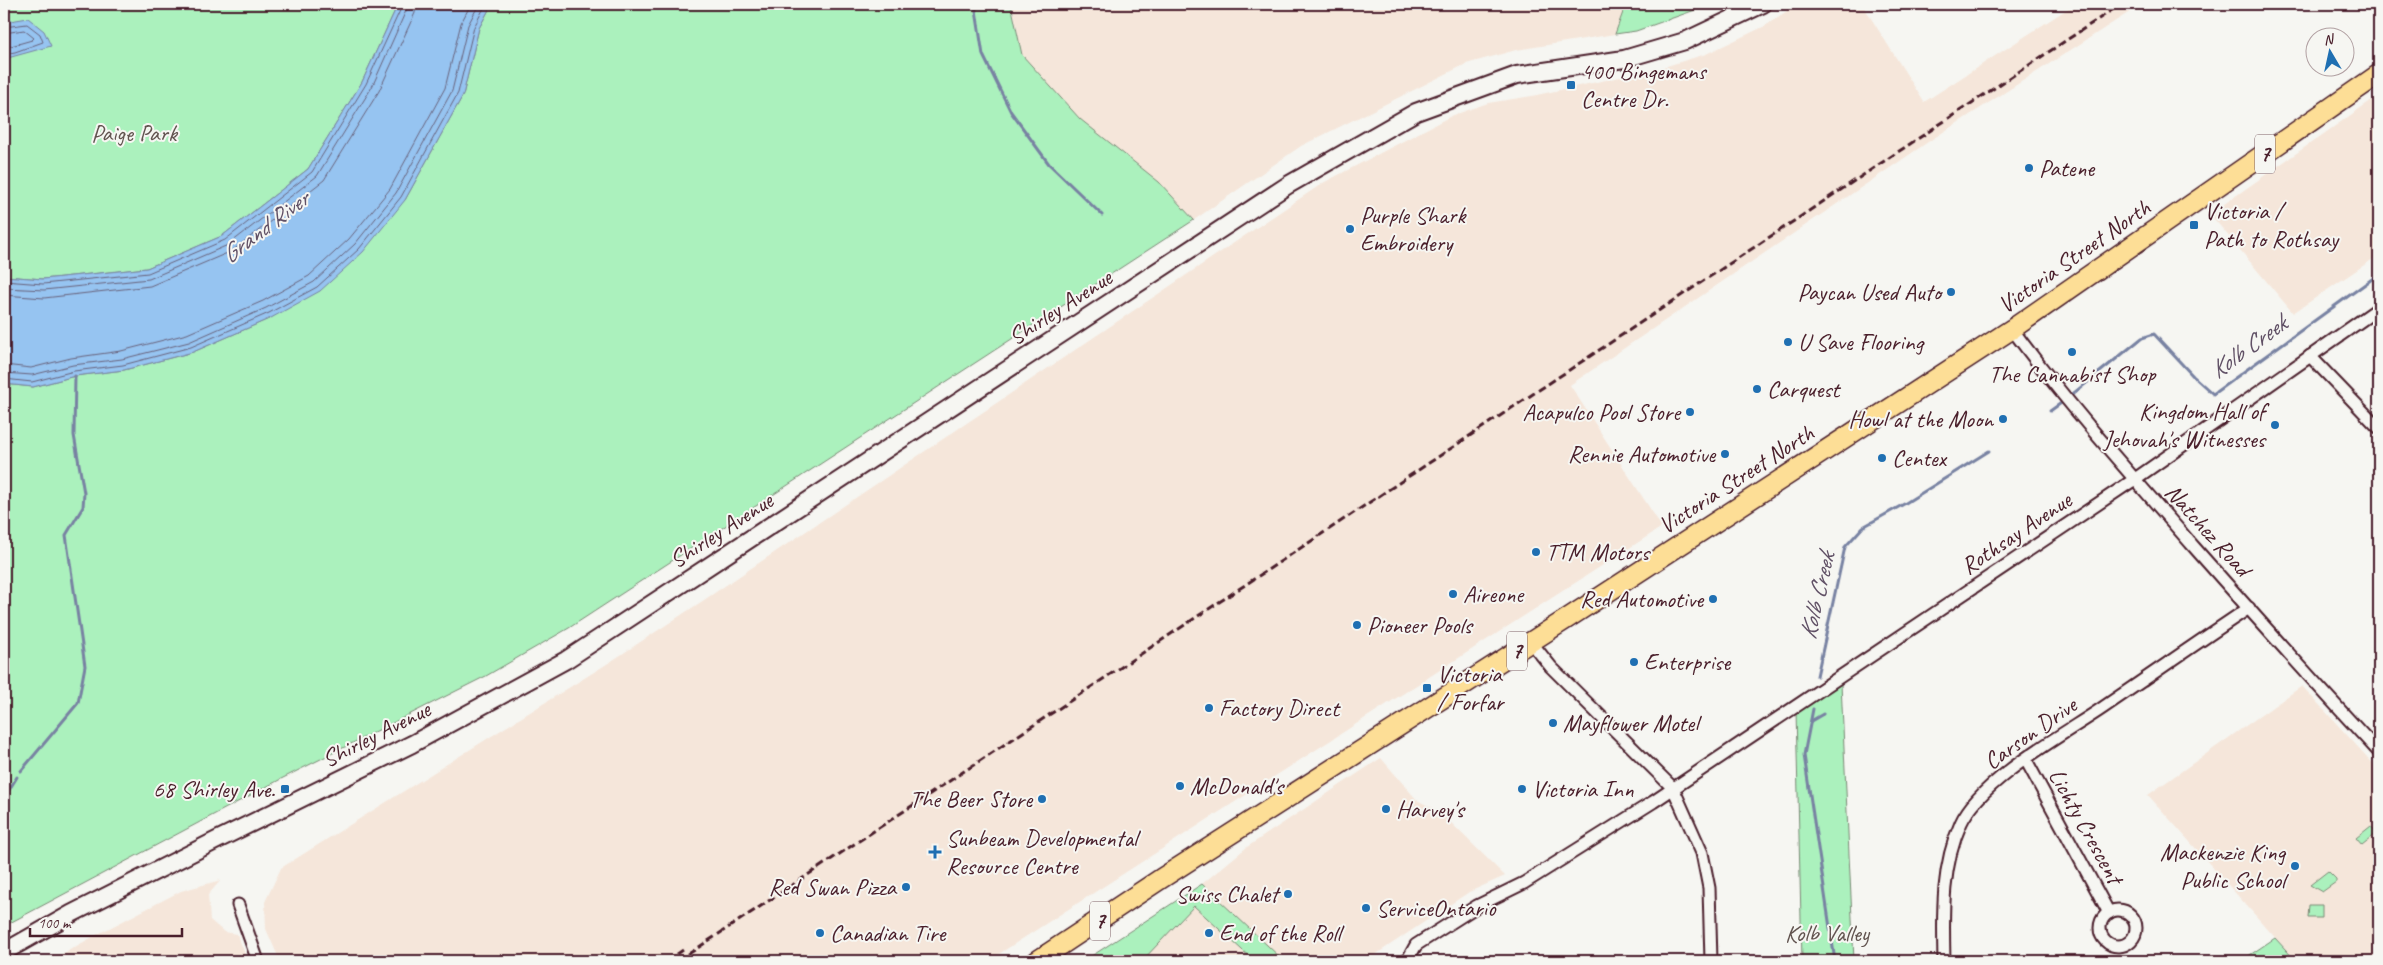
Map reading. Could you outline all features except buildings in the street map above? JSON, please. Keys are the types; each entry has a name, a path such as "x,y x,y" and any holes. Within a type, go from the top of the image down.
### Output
{"main road":[{"name":"Shirley Avenue","path":"4,952 71,914 412,744 566,660 1288,185 1416,112 1516,75 1624,58 1685,41 1762,4"},
{"name":"Victoria Street North","path":"1037,961 1168,874 1531,642 2012,329 2379,74"}],"street":[{"name":"Rothsay Avenue","path":"1407,961 1416,945 1477,906 1524,883 1673,788 2135,479 2379,308"},
{"name":"Natchez Road","path":"2012,329 2064,395 2135,479 2379,752"},
{"path":"2310,356 2379,428"},
{"name":"Carson Drive","path":"1944,961 1943,914 1947,868 1962,822 1983,793 2026,760 2249,608"},
{"path":"1531,642 1551,667 1673,788 1702,853 1709,888 1711,961"},
{"name":"Lichty Crescent","path":"2026,760 2110,913"},
{"path":"238,905 258,961"}],"shaded area":[{"path":"1012,4 1626,4 1615,34 1516,50 1466,64 1301,146 1194,220 1159,182 1080,119 1022,55"},
{"path":"1797,4 1862,4 1924,102 2075,4 2142,4 1931,140 1570,385 1662,527 988,961 280,961 266,929 265,902 281,868 610,662 1323,183 1451,116 1488,103 1532,96 1657,69 1706,54 1765,26"},
{"path":"2379,95 2379,255 2293,313 2210,214"},
{"name":"Mackenzie King Public School","path":"2302,686 2379,770 2379,961 2296,961 2148,795"},
{"path":"1381,758 1417,800 1440,812 1505,876 1469,892 1366,961 1084,961 1202,884 1247,847"},
{"path":"221,880 208,895 210,920 224,932 237,934 248,961 50,961 181,891"}],"green space":[{"name":"Paige Park","path":"4,4 398,4 362,82 308,169 222,236 147,268 43,279 4,276"},
{"path":"492,4 1011,4 1022,55 1080,119 1159,182 1194,220 569,628 486,676 281,779 4,926 4,384 33,387 75,376 124,370 193,352 271,318 405,200 463,95 479,28"},
{"path":"1626,4 1712,4 1636,31 1615,34"},
{"name":"Kolb Valley","path":"1841,684 1854,961 1802,961 1796,711"},
{"path":"2371,826 2377,833 2362,845 2356,838"},
{"path":"2328,871 2336,879 2336,882 2322,892 2310,885"},
{"path":"1202,884 1284,961 1254,961 1194,906 1142,961 1084,961"},
{"path":"2309,905 2322,905 2322,918 2308,918"},
{"path":"2275,938 2296,961 2241,961"}],"water":[{"name":"Grand River","path":"398,4 492,4 479,28 463,95 405,200 363,252 320,291 271,318 193,352 124,370 75,376 33,387 4,384 4,276 43,279 147,268 222,236 308,169 362,82"},
{"path":"28,18 44,31 51,46 4,59 4,22"}],"waterway":[{"path":"975,4 983,55 1011,112 1049,164 1102,215"},
{"name":"Kolb Creek","path":"2069,397 2142,338 2154,334 2193,376 2213,394 2379,274"},
{"path":"21,771 78,703 85,666 66,535 83,507 84,493 74,435 75,376"},
{"name":"Kolb Creek","path":"2050,411 2064,401"},
{"name":"Kolb Creek","path":"1817,676 1845,547 1863,527 1989,451"},
{"name":"Kolb Creek","path":"1813,709 1804,755 1835,961"},
{"path":"1811,721 1823,714"},
{"path":"4,798 17,777"}],"railway":[{"path":"678,961 2121,4"},
{"path":"667,961 683,950"}],"place":[{"name":"400 Bingemans Centre Dr.","path":"1571,85"},
{"name":"Patene","path":"2029,168"},
{"name":"Victoria / Path to Rothsay","path":"2194,225"},
{"name":"Purple Shark Embroidery","path":"1350,229"},
{"name":"Paycan Used Auto","path":"1951,292"},
{"name":"U Save Flooring","path":"1788,342"},
{"name":"The Cannabist Shop","path":"2072,352"},
{"name":"Carquest","path":"1757,389"},
{"name":"Acapulco Pool Store","path":"1690,412"},
{"name":"Howl at the Moon","path":"2003,419"},
{"name":"Kingdom Hall of Jehovah's Witnesses","path":"2275,425"},
{"name":"Rennie Automotive","path":"1725,454"},
{"name":"Centex","path":"1882,458"},
{"name":"TTM Motors","path":"1536,552"},
{"name":"Aireone","path":"1453,594"},
{"name":"Red Automotive","path":"1713,599"},
{"name":"Pioneer Pools","path":"1357,625"},
{"name":"Enterprise","path":"1634,662"},
{"name":"Victoria / Forfar","path":"1427,688"},
{"name":"Factory Direct","path":"1209,708"},
{"name":"Mayflower Motel","path":"1553,723"},
{"name":"McDonald's","path":"1180,786"},
{"name":"68 Shirley Ave.","path":"285,789"},
{"name":"Victoria Inn","path":"1522,789"},
{"name":"The Beer Store","path":"1042,799"},
{"name":"Harvey's","path":"1386,809"},
{"name":"Sunbeam Developmental Resource Centre","path":"935,852"},
{"name":"Mackenzie King Public School","path":"2295,866"},
{"name":"Red Swan Pizza","path":"906,887"},
{"name":"Swiss Chalet","path":"1288,894"},
{"name":"ServiceOntario","path":"1366,908"},
{"name":"Canadian Tire","path":"820,933"},
{"name":"End of the Roll","path":"1209,933"}]}
